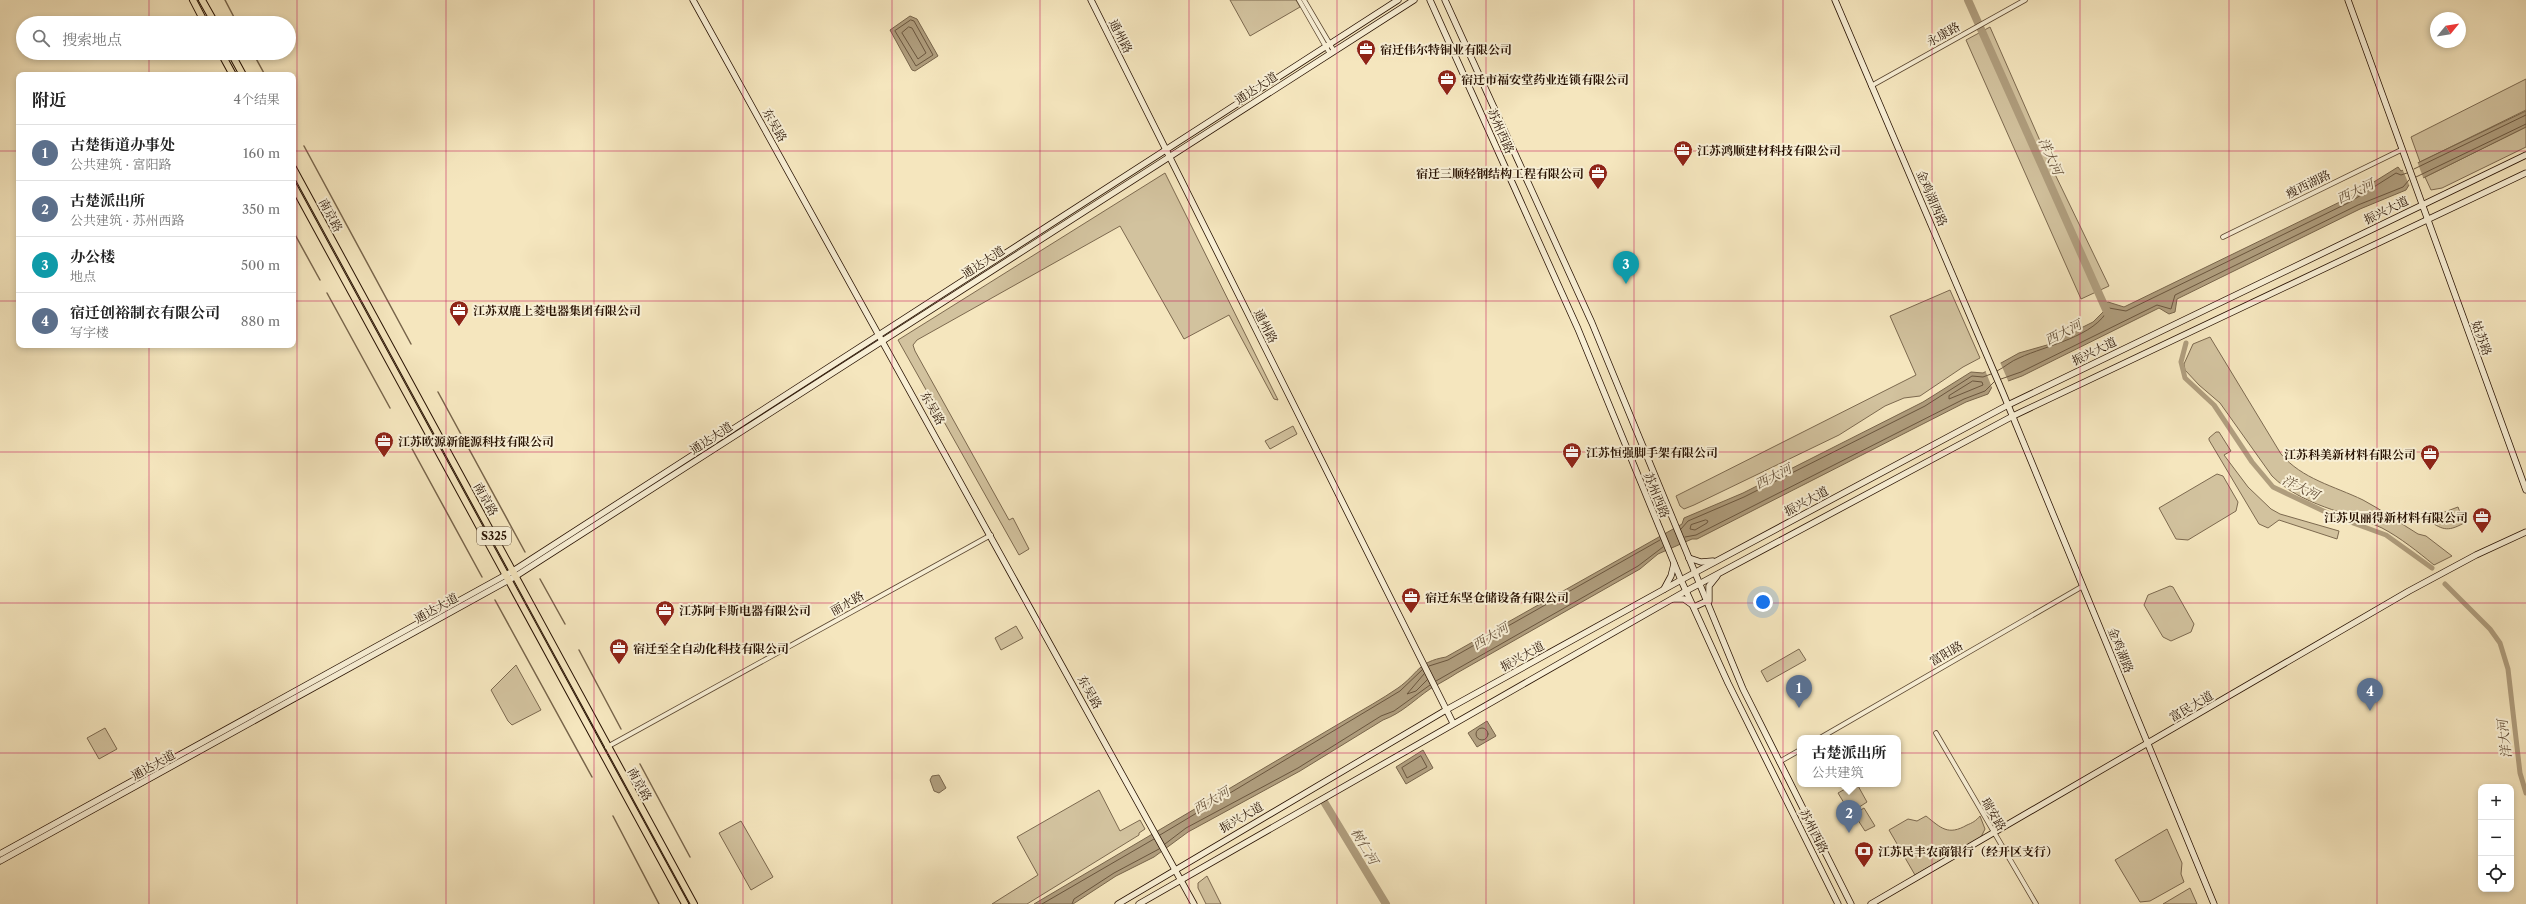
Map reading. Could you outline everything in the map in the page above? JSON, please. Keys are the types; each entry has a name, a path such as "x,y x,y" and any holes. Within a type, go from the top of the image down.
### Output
{"main road":[{"path":"193,0 201,16"},
{"path":"202,0 211,16"},
{"name":"东吴路","path":"693,0 1175,868"},
{"name":"通州路","path":"1091,0 1453,723"},
{"name":"通达大道","path":"880,338 1166,149 1398,0"},
{"name":"通达大道","path":"0,861 514,573 880,338 1414,0"},
{"name":"苏州西路","path":"1430,0 1578,329 1681,580 1729,685 1838,904"},
{"name":"苏州西路","path":"1446,0 1592,323 1743,689 1851,904"},
{"name":"金鸡湖西路","path":"1835,0 2008,405"},
{"path":"2348,0 2402,150"},
{"path":"226,60 232,72"},
{"path":"235,60 241,72"},
{"name":"姑苏路","path":"2402,150 2526,490"},
{"name":"振兴大道","path":"1118,904 1175,868 1446,710 1681,580 2008,405 2526,155"},
{"name":"南京路","path":"296,173 607,747 694,904"},
{"name":"振兴大道","path":"1139,904 1180,878 1671,599 2013,416 2526,173"},
{"name":"南京路","path":"296,190 685,904"},
{"name":"金鸡湖路","path":"2008,405 2214,904"},
{"name":"富民大道","path":"1871,904 2409,591 2476,555 2526,532"},
{"path":"1688,556 1708,562 1725,557"},
{"path":"1663,591 1671,576 1673,561"},
{"path":"1711,611 1709,586 1714,579 1725,570"},
{"name":"通达大道","path":"0,854 507,577"},
{"path":"1671,599 1684,600 1693,606 1707,601"},
{"path":"1175,868 1194,904"}],"street":[{"path":"1299,0 1305,4 1332,52"},
{"name":"永康路","path":"1871,86 2024,0"},
{"name":"瘦西湖路","path":"2223,237 2402,150"},
{"name":"丽水路","path":"607,747 991,535"},
{"name":"富阳路","path":"1825,735 2083,586"},
{"name":"瑞安路","path":"1936,733 2036,904"},
{"path":"1779,762 1797,752"}],"shaded area":[{"path":"1230,0 1296,0 1300,7 1250,36"},
{"path":"1990,27 2052,168 2109,286 2081,299 1966,40"},
{"path":"2526,79 2526,110 2420,162 2411,137"},
{"path":"2526,127 2526,147 2442,188 2431,190 2425,177"},
{"path":"1165,173 1278,400 1274,399 1229,315 1184,339 1120,226 917,340 913,345 915,351 1009,520 1013,518 1029,549 1019,555 898,340"},
{"path":"1950,290 1980,358 1963,367 1920,396 1904,398 1885,406 1839,435 1694,505 1684,509 1680,506 1676,496 1916,375 1890,316"},
{"path":"2210,337 2281,454 2289,463 2319,481 2363,500 2418,534 2426,536 2452,556 2434,565 2416,550 2382,528 2310,501 2284,486 2272,476 2220,403 2199,385 2185,370 2184,364 2193,344"},
{"path":"1293,426 1297,434 1270,449 1265,441"},
{"path":"2216,432 2219,432 2231,451 2224,455 2248,487 2271,509 2280,514 2339,531 2337,539 2279,520 2268,528 2259,524 2209,440 2209,438"},
{"path":"2217,474 2223,476 2238,502 2236,511 2188,540 2176,539 2159,508"},
{"path":"2458,507 2464,523 2453,528 2448,529 2440,527 2426,519"},
{"path":"2170,586 2173,587 2194,624 2191,632 2171,641 2163,637 2144,605 2148,595"},
{"path":"1016,626 1023,638 1001,650 995,638"},
{"path":"1799,649 1806,660 1767,682 1761,671"},
{"path":"516,665 541,710 512,725 508,721 491,690"},
{"path":"105,728 117,749 99,759 87,738"},
{"path":"1849,787 1859,787 1867,802 1850,813 1838,793"},
{"path":"1099,790 1120,831 1140,820 1145,829 1139,833 1139,835 1027,904 992,904 1038,875 1017,837"},
{"path":"1864,808 1875,826 1865,831 1854,814"},
{"path":"1926,816 1945,829 1955,830 1974,822 1980,816 1985,829 1981,837 1915,875 1889,830 1908,819 1917,821"},
{"path":"741,821 773,877 751,890 719,833"},
{"path":"2167,829 2182,863 2181,874 2184,882 2150,901 2140,902 2115,860"},
{"path":"1207,876 1221,904 1206,904 1198,888 1198,883"},
{"path":"2190,888 2197,904 2163,904"}],"water":[{"path":"910,16 917,19 938,56 915,71 912,70 890,30"},
{"name":"西大河","path":"2526,111 2526,127 2409,185 2406,190 2360,209 2177,299 2175,312 2169,314 2159,308 2022,376 1992,387 1988,394 1966,402 1697,539 1692,539 1658,554 1640,569 1433,687 1396,714 1383,720 1300,771 1188,832 1154,857 1116,876 1073,904 1034,904 1379,700 1405,683 1419,669 1429,662 1446,657 1682,524 1684,518 1743,493 1923,402 1971,372 1983,373 2019,353 2047,345 2093,322 2104,311 2102,305 2108,302 2124,307 2348,198 2398,167 2401,171"},
{"path":"1487,721 1496,736 1477,747 1468,733"},
{"path":"1423,750 1433,768 1406,784 1396,767"},
{"path":"939,775 946,788 939,793 934,791 930,780 932,776"}],"pier":[{"path":"2417,161 2424,180 2410,187 2402,168"},
{"path":"2000,362 2009,383 1993,390 1985,370"}],"waterway":[{"path":"225,0 233,16"},
{"name":"洋大河","path":"1968,0 2108,314"},
{"path":"257,60 263,72"},
{"path":"304,146 411,344"},
{"path":"296,236 320,280"},
{"path":"327,293 390,408"},
{"name":"洋大河","path":"2186,343 2181,362 2185,378 2214,405 2252,462 2273,487 2334,516 2386,535 2432,568"},
{"path":"438,392 525,552"},
{"path":"410,445 482,577"},
{"path":"540,579 565,624"},
{"name":"洋大河","path":"2445,584 2490,629 2500,643 2508,669 2520,773 2526,793"},
{"path":"495,600 592,777"},
{"path":"579,650 621,729"},
{"path":"640,764 690,857"},
{"name":"树仁河","path":"1323,800 1386,904"},
{"path":"613,816 659,904"}],"place":[{"name":"宿迁伟尔特铜业有限公司","path":"1366,66"},
{"name":"宿迁市福安堂药业连锁有限公司","path":"1447,96"},
{"name":"江苏鸿顺建材科技有限公司","path":"1683,167"},
{"name":"宿迁三顺轻钢结构工程有限公司","path":"1598,190"},
{"name":"办公楼","path":"1626,284"},
{"name":"江苏双鹿上菱电器集团有限公司","path":"459,327"},
{"name":"江苏欧源新能源科技有限公司","path":"384,458"},
{"name":"江苏恒强脚手架有限公司","path":"1572,469"},
{"name":"江苏科美新材料有限公司","path":"2430,471"},
{"name":"江苏贝丽得新材料有限公司","path":"2482,534"},
{"name":"宿迁东坚仓储设备有限公司","path":"1411,614"},
{"name":"江苏阿卡斯电器有限公司","path":"665,627"},
{"name":"宿迁至全自动化科技有限公司","path":"619,665"},
{"name":"古楚街道办事处","path":"1799,708"},
{"name":"宿迁创裕制衣有限公司","path":"2370,711"},
{"name":"古楚派出所","path":"1849,833"},
{"name":"江苏民丰农商银行（经开区支行）","path":"1864,868"}]}
